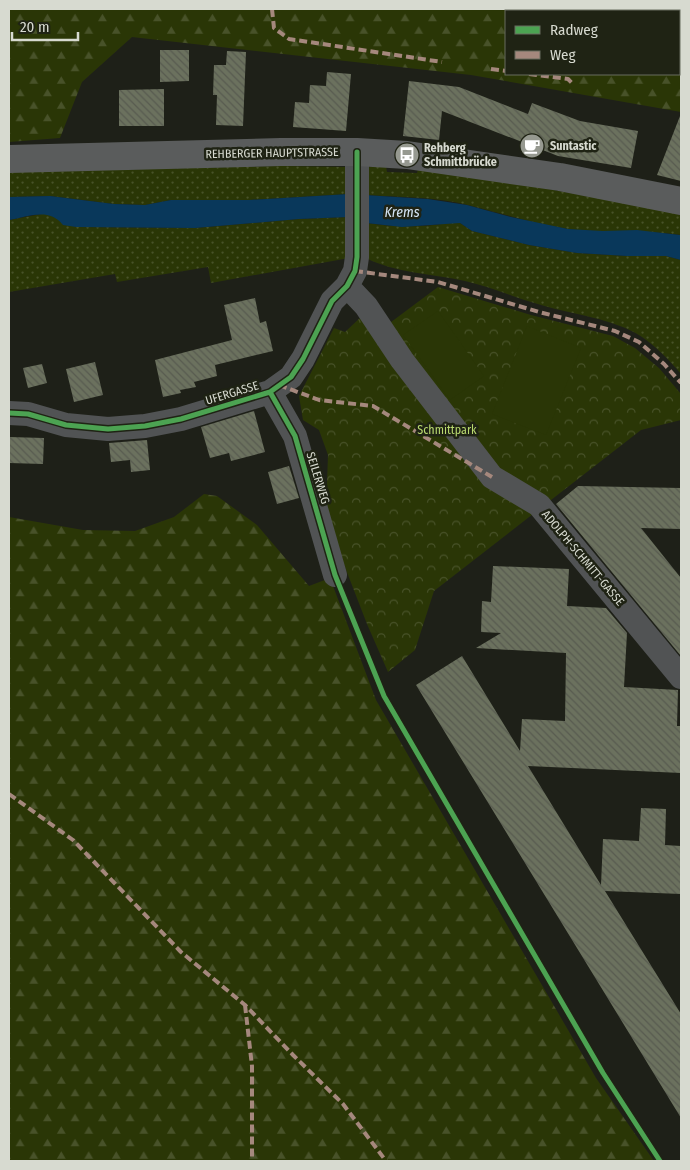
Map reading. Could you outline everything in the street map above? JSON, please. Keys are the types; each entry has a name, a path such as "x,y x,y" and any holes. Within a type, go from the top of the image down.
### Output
{"main road":[{"name":"REHBERGER HAUPTSTRASSE","path":"9,159 281,152 357,160 407,155 560,176 681,201"}],"street":[{"name":"UFERGASSE","path":"9,413 28,414 66,425 108,428 145,426 181,419 270,392 291,377 303,359 332,302 347,286 355,271 358,257 357,160"},
{"name":"ADOLPH-SCHMITT-GASSE","path":"347,286 366,306 402,360 492,477 539,505 681,677"},
{"name":"SEILERWEG","path":"270,392 294,436 335,575"}],"green space":[{"path":"9,9 681,9 681,112 471,75 132,37 82,82 60,138 9,142"},
{"path":"281,166 349,167 349,194 249,200 171,200 145,205 114,204 50,196 9,197 9,172"},
{"path":"366,167 386,167 387,172 417,173 418,169 476,176 681,213 681,235 653,232 568,229 456,202 366,195"},
{"path":"47,213 76,227 195,228 299,219 349,217 349,258 211,283 208,267 117,282 115,274 9,292 9,220"},
{"path":"366,223 409,226 460,223 472,231 529,245 577,253 666,256 681,260 681,374 648,341 619,325 541,305 475,283 402,270 366,258"},
{"name":"Schmittpark","path":"438,287 531,315 613,336 635,348 659,368 681,394 681,420 641,430 434,591 415,650 388,672 343,562 326,511 328,455 319,430 303,420 299,396 334,328 345,332 361,317 375,334"},
{"path":"438,311 484,376 450,400 403,335"},
{"path":"527,326 581,348 546,435 492,414"},
{"path":"204,494 217,496 257,525 309,586 330,578 376,700 596,1078 654,1161 9,1161 9,517 83,530 135,531 174,517"}],"water":[{"name":"Krems","path":"349,194 428,199 467,205 511,217 568,229 637,230 680,235 681,260 666,256 577,253 529,245 472,231 460,223 402,227 366,223 349,217 299,219 195,228 76,227 63,225 57,219 45,215 9,220 9,197 50,196 114,204 145,205 171,200 249,200"}],"building":[{"path":"160,50 189,50 189,81 160,82"},
{"path":"227,51 246,52 243,126 216,125 217,95 213,95 214,65 226,65"},
{"path":"327,72 351,74 346,131 293,127 295,102 309,103 310,85 326,86"},
{"path":"409,81 459,87 528,114 532,103 580,121 638,131 631,168 558,156 442,111 439,140 403,136"},
{"path":"164,89 164,126 119,126 119,90"},
{"path":"681,116 681,181 657,175"},
{"path":"255,298 260,323 266,321 273,351 215,365 217,376 194,382 196,387 180,390 181,393 163,397 155,360 232,340 224,305"},
{"path":"95,362 103,395 74,402 66,369"},
{"path":"42,364 47,383 28,388 23,368"},
{"path":"254,411 265,452 231,461 229,453 210,458 201,427"},
{"path":"9,437 44,438 43,464 9,463"},
{"path":"147,440 150,470 131,472 130,460 111,462 109,443"},
{"path":"289,466 299,498 277,504 268,472"},
{"path":"578,486 681,488 681,529 641,528 681,578 681,656 556,504"},
{"path":"493,566 569,569 567,606 606,608 627,633 624,687 678,690 677,726 681,726 681,773 528,766 601,885 603,839 639,841 641,808 666,809 665,845 681,846 681,894 605,891 681,1014 681,1118 416,685 462,656 520,751 522,719 565,721 566,653 476,648 501,633 481,632 482,601 491,602"}],"marked path":[{"path":"272,9 274,28 289,39 442,62"},
{"path":"491,69 505,71"},
{"path":"537,75 568,79 574,85"},
{"path":"355,271 438,282 539,312 615,331 639,342 664,364 681,383"},
{"path":"279,385 319,400 373,406 492,477"},
{"path":"9,794 73,840 181,952 245,1005 343,1104 386,1161"},
{"path":"245,1005 252,1066 252,1161"}],"cycle path":[{"path":"9,413 28,414 66,425 108,429 145,426 181,419 270,392 291,377 303,359 332,301 347,286 355,271 357,257 357,152"},
{"path":"270,392 295,436 335,575 384,696 603,1073 660,1161"}],"place":[{"name":"Suntastic","path":"532,146"},
{"name":"Rehberg Schmittbrücke","path":"407,155"}]}
